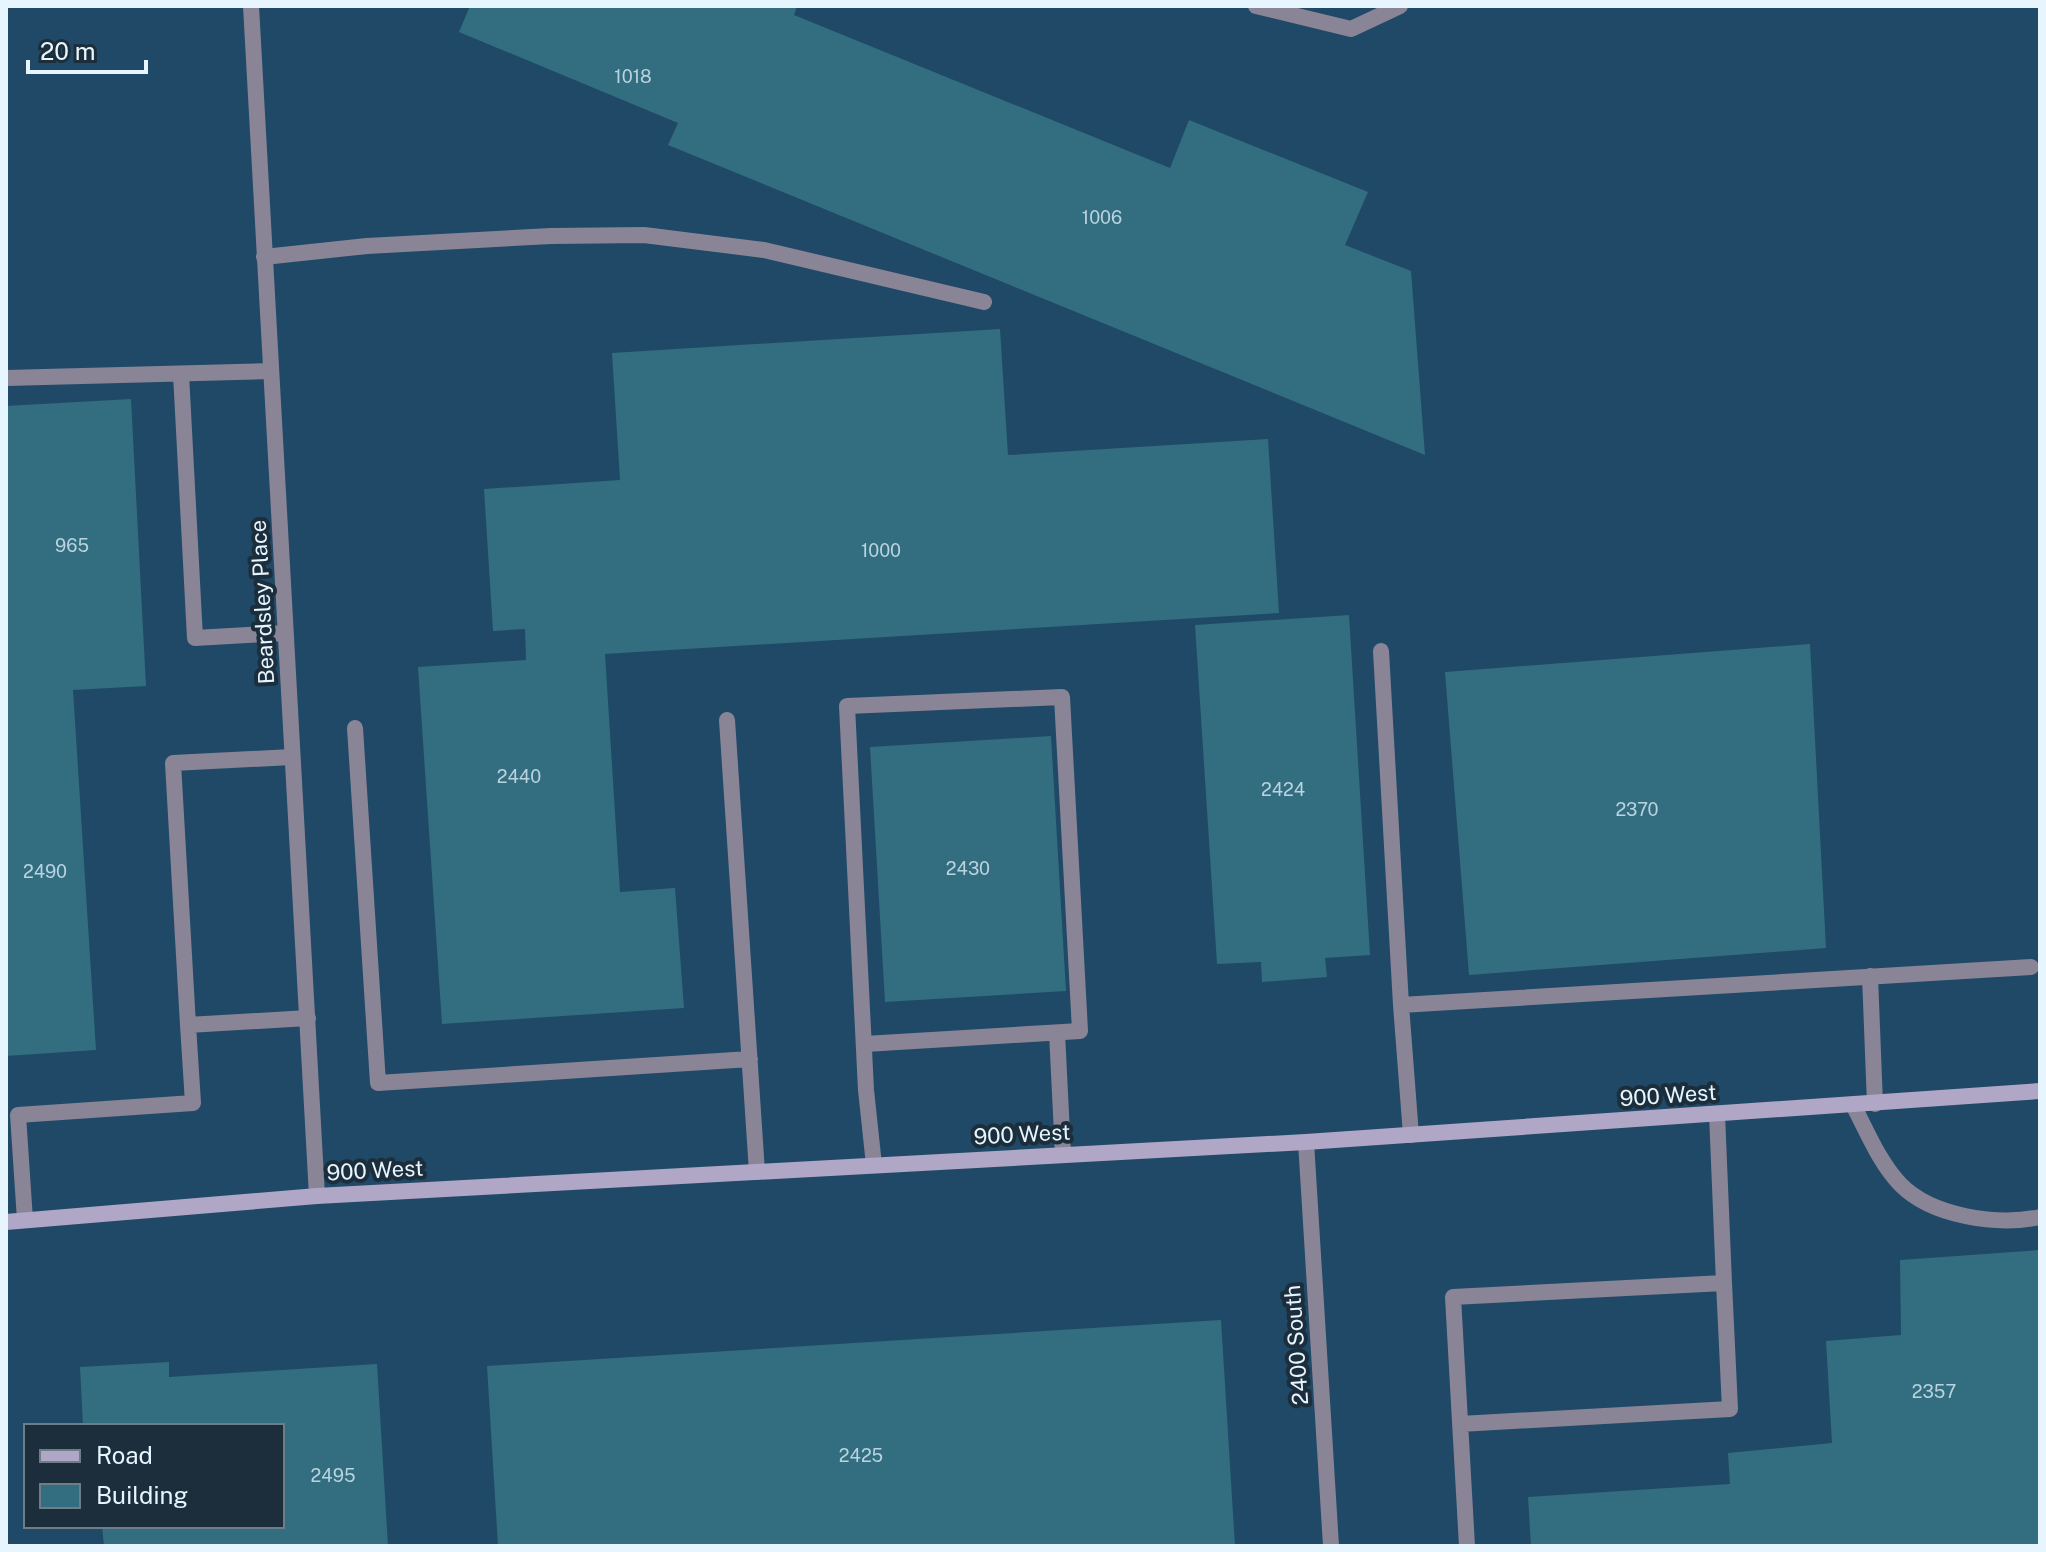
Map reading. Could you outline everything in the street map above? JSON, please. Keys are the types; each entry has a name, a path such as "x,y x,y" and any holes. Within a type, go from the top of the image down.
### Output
{"main road":[{"name":"900 West","path":"6,1222 317,1196 1306,1142 2040,1091"}],"street":[{"name":"Beardsley Place","path":"251,6 317,1196"},
{"path":"1256,6 1351,29 1400,6"},
{"path":"264,257 367,246 551,236 644,235 764,250 984,302"},
{"path":"6,378 271,371"},
{"path":"181,374 195,638 285,633"},
{"path":"1381,651 1411,1135"},
{"path":"865,1044 1080,1031 1062,697 847,706 865,1044 874,1165"},
{"path":"727,720 757,1172"},
{"path":"355,728 378,1083 750,1059"},
{"path":"25,1220 18,1115 193,1103 173,763 292,757"},
{"path":"1401,1005 2031,967"},
{"path":"1870,976 1875,1104"},
{"path":"188,1025 308,1018"},
{"path":"1057,1033 1063,1154"},
{"path":"1853,1105 1887,1168 1902,1186 1927,1202 1983,1220 2040,1217"},
{"path":"1460,1424 1730,1409 1717,1114"},
{"name":"2400 South","path":"1306,1142 1331,1546"},
{"path":"1467,1546 1453,1297 1724,1283"}],"building":[{"path":"470,6 797,6 794,15 1170,168 1189,120 1368,192 1345,245 1411,271 1425,455 668,145 678,123 459,32"},
{"path":"1000,329 1008,455 1268,439 1279,613 605,654 620,892 675,888 684,1008 442,1024 418,667 526,660 525,629 493,631 484,489 620,480 612,353"},
{"path":"131,399 146,686 73,690 96,1050 6,1056 6,406"},
{"path":"1349,615 1370,955 1325,958 1327,977 1262,982 1261,962 1217,964 1195,625"},
{"path":"1810,644 1826,948 1469,975 1445,672"},
{"path":"1051,736 1066,991 885,1002 870,747"},
{"path":"2040,1250 2040,1546 1531,1546 1528,1497 1730,1484 1728,1453 1832,1443 1826,1341 1901,1335 1900,1260"},
{"path":"1221,1320 1235,1546 498,1546 487,1366"},
{"path":"169,1362 169,1377 377,1364 388,1546 104,1546 102,1528 284,1528 284,1424 83,1424 80,1367"}]}
